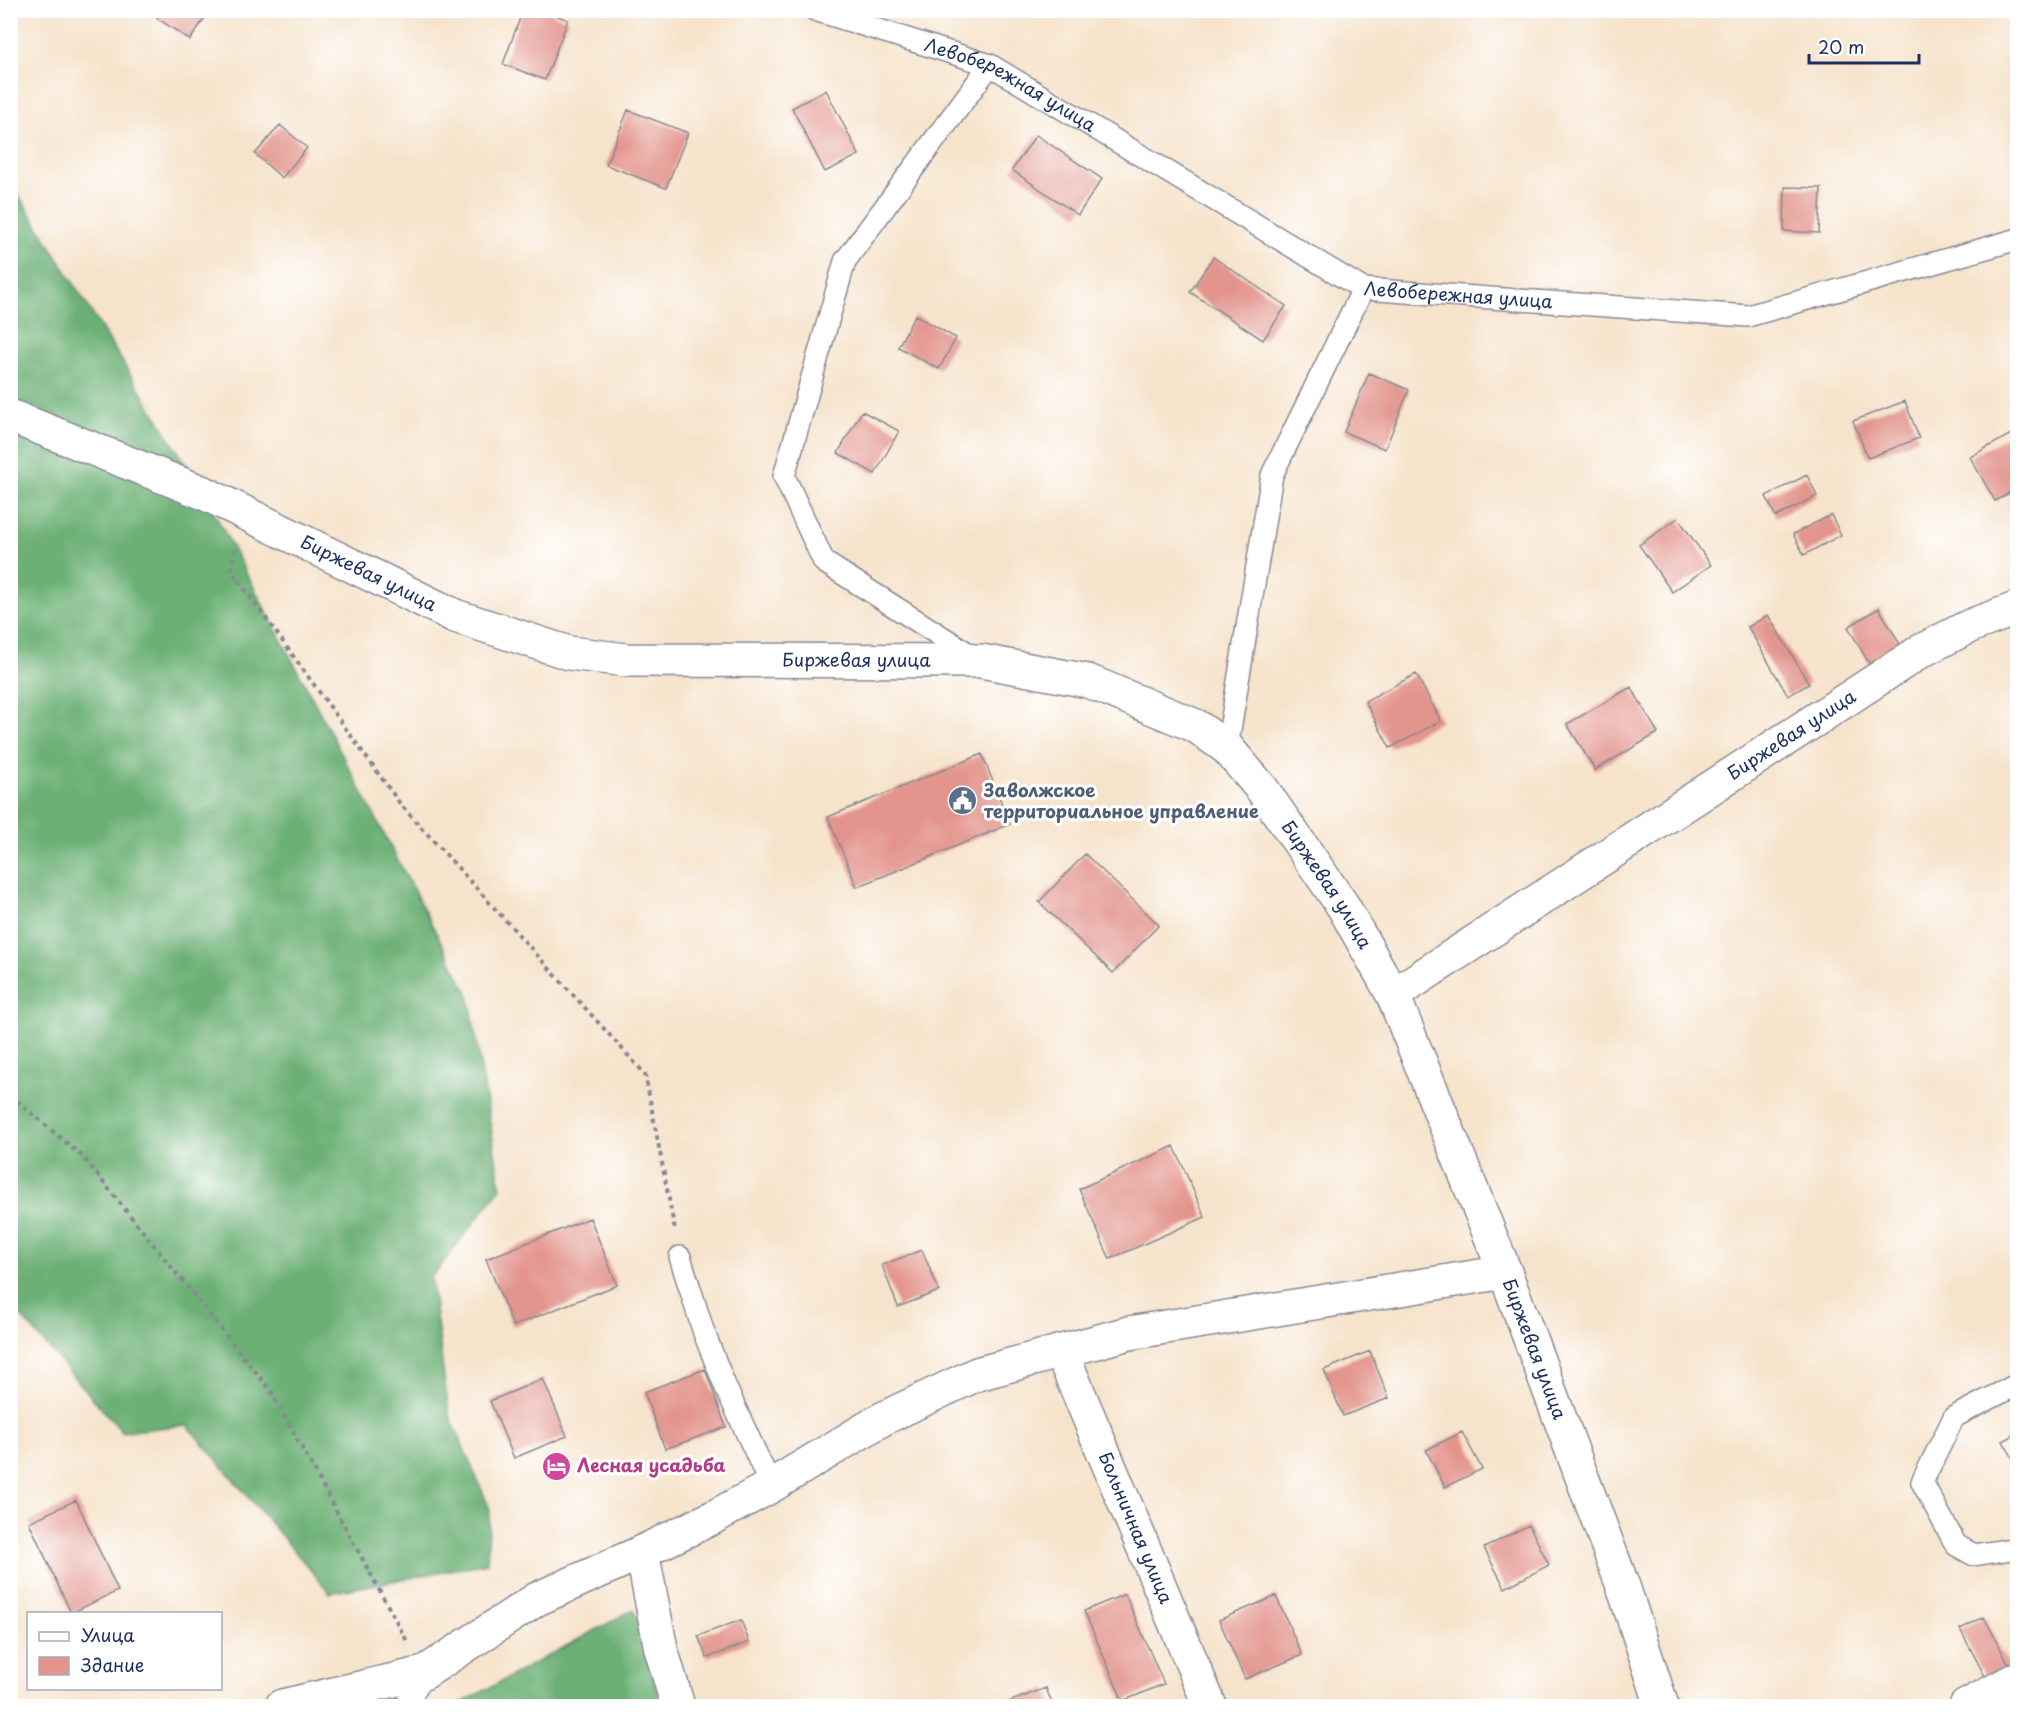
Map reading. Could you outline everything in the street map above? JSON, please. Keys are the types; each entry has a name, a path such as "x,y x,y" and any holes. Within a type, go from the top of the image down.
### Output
{"street":[{"name":"Биржевая улица","path":"10,416 204,493 454,616 569,653 626,660 981,661 1088,681 1196,726 1227,748 1262,789 1343,906 1393,995 1505,1272 1624,1589 1662,1707"},
{"name":"Биржевая улица","path":"1393,995 1921,651 1970,626 2018,608"},
{"path":"282,1707 424,1673 537,1599 642,1552 771,1486 884,1418 977,1374 1129,1333 1505,1272"},
{"name":"Больничная улица","path":"1061,1351 1210,1707"},
{"path":"642,1552 661,1649 678,1707"},
{"path":"1966,1707 2018,1678"}],"lane":[{"name":"Левобережная улица","path":"815,10 990,64 1363,289 1748,316 2018,239"},
{"path":"981,661 824,562 784,476 845,261 990,64"},
{"path":"1227,748 1272,475 1363,289"},
{"path":"680,1257 704,1333 721,1377 771,1486"},
{"path":"2018,1384 1954,1417 1922,1482 1956,1545 1974,1555 2018,1548"},
{"path":"406,1707 424,1673"}],"path":[{"path":"242,512 231,570 401,805 645,1074 680,1257"},
{"path":"10,1095 84,1156 271,1391 424,1673"}],"green space":[{"path":"10,181 204,493 469,995 501,1188 431,1278 449,1414 490,1509 487,1563 330,1593 187,1425 122,1432 11,1305"},
{"path":"634,1609 662,1706 456,1706"}],"building":[{"path":"162,10 210,10 190,40 157,18"},
{"path":"523,10 542,10 568,20 545,80 503,64"},
{"path":"826,90 859,155 825,172 792,108"},
{"path":"628,110 688,133 666,188 606,165"},
{"path":"280,125 307,148 282,178 255,154"},
{"path":"1036,135 1102,179 1078,215 1012,170"},
{"path":"1785,187 1821,188 1819,233 1784,231"},
{"path":"1213,257 1286,306 1263,340 1190,292"},
{"path":"915,315 956,338 939,369 898,347"},
{"path":"1369,373 1409,390 1385,449 1344,432"},
{"path":"1905,401 1919,438 1868,458 1853,421"},
{"path":"862,411 899,431 875,474 838,453"},
{"path":"2018,430 2018,488 1995,501 1970,457"},
{"path":"1807,475 1817,496 1776,517 1766,496"},
{"path":"1831,515 1841,535 1804,555 1793,534"},
{"path":"1678,518 1711,565 1672,592 1639,545"},
{"path":"1879,608 1901,646 1870,665 1848,627"},
{"path":"1768,615 1809,684 1788,696 1748,627"},
{"path":"1416,674 1441,721 1390,748 1365,701"},
{"path":"1631,687 1658,733 1595,770 1567,724"},
{"path":"982,754 1010,824 857,887 828,817"},
{"path":"1085,854 1159,925 1113,973 1039,902"},
{"path":"1174,1146 1205,1217 1110,1259 1079,1189"},
{"path":"590,1218 617,1285 513,1326 486,1259"},
{"path":"922,1250 939,1291 898,1307 882,1265"},
{"path":"1370,1351 1389,1398 1343,1416 1324,1370"},
{"path":"705,1369 726,1427 665,1449 644,1392"},
{"path":"543,1379 567,1436 514,1458 490,1401"},
{"path":"1462,1432 1482,1469 1445,1487 1426,1450"},
{"path":"2018,1433 2018,1467 2003,1441"},
{"path":"76,1500 118,1591 71,1612 29,1522"},
{"path":"1529,1525 1549,1565 1505,1588 1484,1548"},
{"path":"1125,1594 1164,1684 1123,1701 1084,1611"},
{"path":"1276,1596 1302,1655 1245,1679 1219,1620"},
{"path":"1984,1617 2011,1668 1987,1680 1960,1629"},
{"path":"741,1620 749,1642 707,1658 698,1636"},
{"path":"1046,1688 1053,1706 998,1706"}],"place":[{"name":"Заволжское территориальное управление","path":"963,801"},
{"name":"Лесная усадьба","path":"556,1466"}]}
